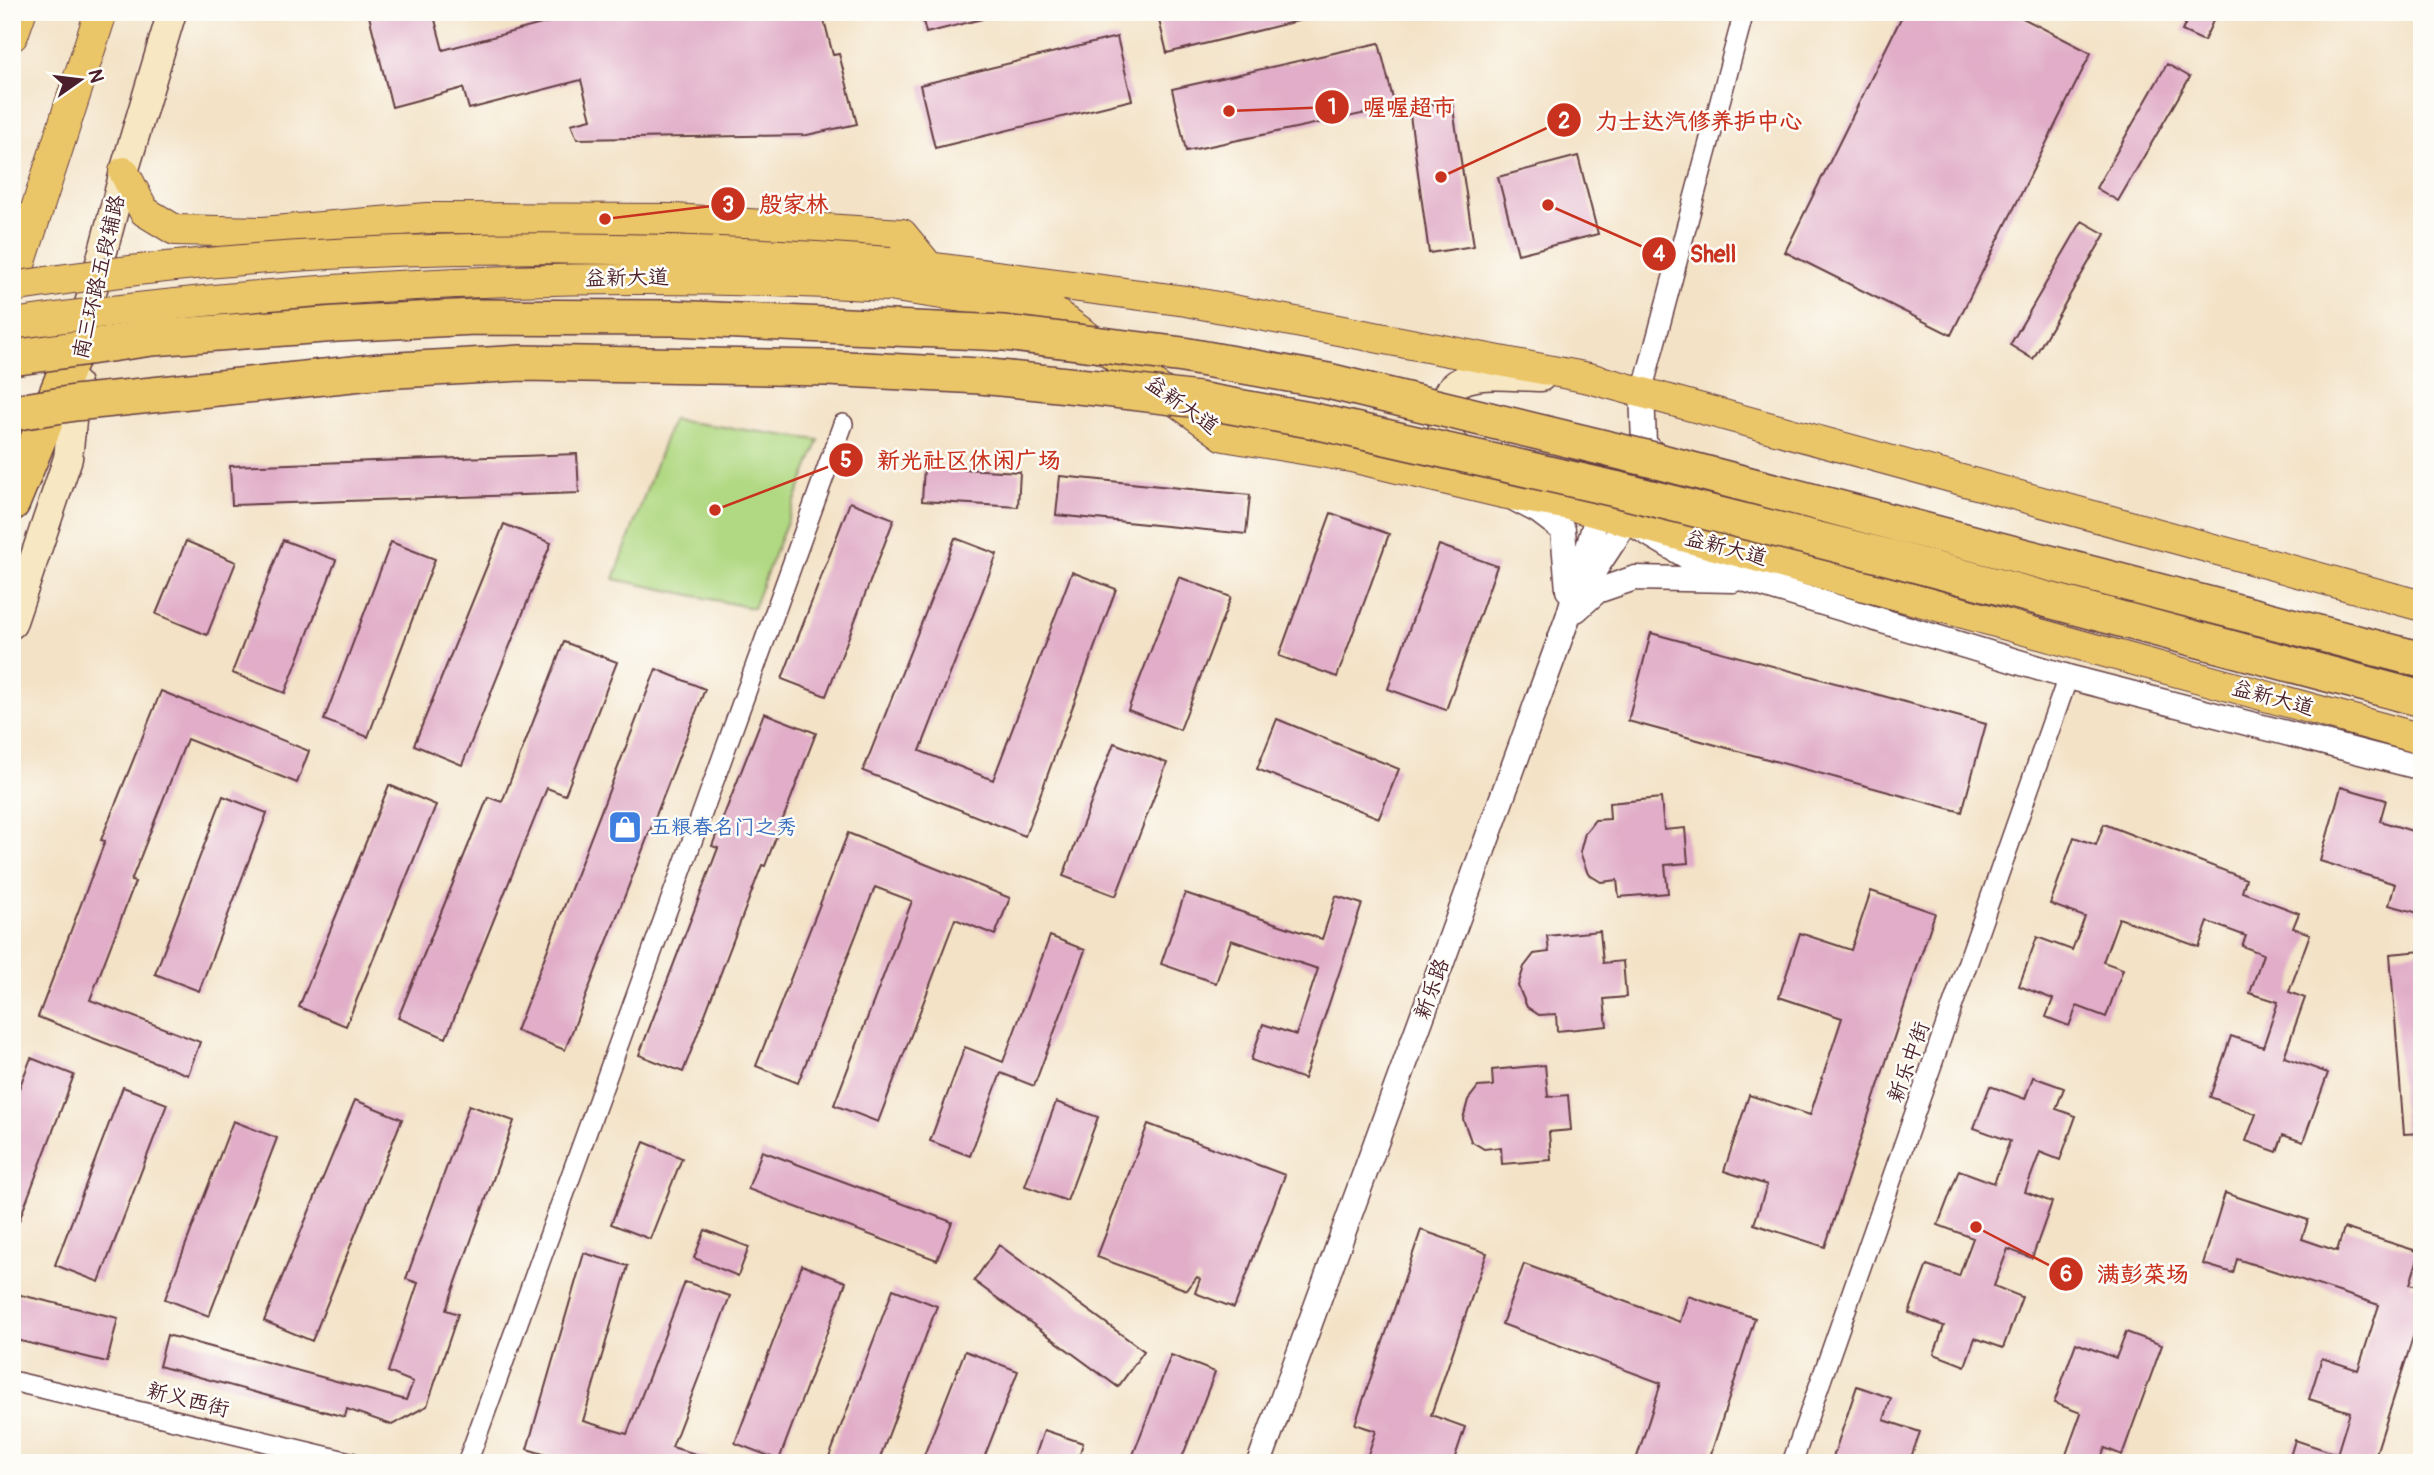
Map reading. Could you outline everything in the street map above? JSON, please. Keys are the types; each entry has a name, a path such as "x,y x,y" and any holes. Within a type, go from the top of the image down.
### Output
{"highway":[{"path":"12,35 20,12"},
{"path":"12,287 101,12"},
{"path":"12,358 152,338 475,317 673,318 1004,333 1183,355 1328,382 1633,455 2422,660"},
{"path":"17,488 82,332"},
{"path":"12,413 75,403 381,371 521,363 827,368 980,376 1097,388 1198,400 1310,420 1602,486 1891,558 2422,699"}],"main road":[{"name":"南三环路五段辅路","path":"12,624 68,458 82,332 124,172 172,12"},
{"path":"124,172 144,211 176,230 263,232 426,218 674,219 902,234 929,267"},
{"name":"益新大道","path":"12,287 231,262 410,252 725,251 889,274 1051,310 1224,436 1351,457 1502,493 1584,509 2422,739"},
{"name":"益新大道","path":"12,324 159,303 406,284 889,274 929,267 1186,301 1589,377 2422,606"},
{"path":"1584,509 1499,474 1454,447 1442,426 1442,400 1455,382 1469,378 1589,377"}],"street":[{"path":"1744,12 1642,392 1644,443 1674,476 1733,501 2422,681"},
{"path":"467,1463 843,424"},
{"path":"1502,493 1538,511 1563,530 1568,566 1568,617"},
{"path":"1584,509 1624,499 1672,496 1733,501"},
{"name":"新乐路","path":"1259,1463 1568,617 1584,509"},
{"path":"1568,617 1595,566 1627,521 1686,556 1747,580 2068,677 2422,768"},
{"path":"1568,617 1597,591 1634,578 1747,580"},
{"name":"新乐中街","path":"1792,1463 2068,677"},
{"name":"新义西街","path":"12,1381 354,1463"}],"green space":[{"path":"672,420 819,440 753,608 614,579"}],"building":[{"path":"368,12 433,12 443,50 564,18 563,12 822,12 833,55 839,54 857,124 807,135 577,139 571,124 591,119 581,80 469,109 463,88 392,107"},
{"path":"921,12 981,12 982,19 926,33"},
{"path":"1157,12 1305,12 1306,19 1167,53"},
{"path":"1904,12 2011,12 2091,53 1951,335 1785,252"},
{"path":"2191,12 2217,12 2204,41 2182,31"},
{"path":"1117,37 1132,100 935,148 920,85"},
{"path":"1379,43 1395,107 1186,151 1172,89"},
{"path":"2167,64 2190,77 2118,201 2096,188"},
{"path":"1452,102 1474,246 1429,253 1409,108"},
{"path":"1578,156 1598,234 1518,254 1498,177"},
{"path":"2082,221 2105,234 2033,359 2010,345"},
{"path":"577,454 579,493 232,505 230,466"},
{"path":"924,467 1020,472 1018,507 922,501"},
{"path":"1060,476 1250,495 1246,534 1056,515"},
{"path":"850,502 894,519 826,696 782,679"},
{"path":"1331,513 1389,534 1337,677 1279,656"},
{"path":"504,524 551,543 462,765 414,745"},
{"path":"955,538 997,554 920,751 993,780 1072,572 1116,589 1025,836 863,771"},
{"path":"283,540 336,560 285,693 232,673"},
{"path":"186,541 236,562 207,635 156,614"},
{"path":"391,542 435,559 368,737 324,720"},
{"path":"1439,545 1497,566 1446,710 1388,689"},
{"path":"1179,577 1231,597 1180,730 1128,710"},
{"path":"1651,633 1986,724 1962,812 1628,721"},
{"path":"564,642 617,662 565,795 547,788 446,1038 398,1018 488,797 502,802"},
{"path":"656,669 705,689 565,1050 516,1031"},
{"path":"161,691 309,751 297,783 187,739 131,881 135,882 90,1000 200,1042 188,1075 38,1017 105,841 101,840"},
{"path":"764,713 816,733 683,1072 639,1055 718,848 712,846"},
{"path":"1277,719 1399,769 1379,818 1257,769"},
{"path":"1114,743 1167,763 1116,896 1063,876"},
{"path":"389,785 436,805 346,1026 299,1007"},
{"path":"2341,787 2386,800 2380,821 2422,834 2422,914 2389,905 2395,884 2320,861"},
{"path":"223,796 267,813 199,991 155,974"},
{"path":"1661,798 1664,830 1685,828 1688,863 1665,865 1668,893 1619,897 1617,880 1601,882 1588,874 1580,852 1585,833 1595,820 1610,819 1609,803"},
{"path":"2104,824 2246,879 2242,892 2299,913 2293,928 2310,934 2289,992 2305,998 2284,1057 2328,1073 2303,1142 2283,1135 2277,1152 2246,1141 2256,1114 2210,1097 2231,1036 2263,1047 2278,1002 2250,993 2263,954 2242,946 2246,936 2208,922 2199,947 2119,918 2103,962 2123,969 2106,1017 2077,1006 2069,1026 2046,1017 2053,999 2019,986 2037,937 2072,950 2085,917 2050,904 2074,837 2096,845"},
{"path":"848,833 1010,898 995,935 955,919 878,1122 834,1105 912,901 875,887 798,1083 756,1066"},
{"path":"1871,891 1935,913 1825,1247 1754,1224 1767,1185 1724,1171 1749,1095 1810,1115 1842,1018 1779,997 1800,933 1851,950"},
{"path":"1185,893 1322,939 1336,896 1362,904 1304,1079 1251,1060 1263,1024 1296,1035 1318,969 1231,940 1216,983 1161,964"},
{"path":"1600,931 1603,963 1623,961 1626,997 1604,999 1607,1026 1557,1031 1556,1014 1539,1015 1527,1007 1518,986 1524,967 1534,954 1549,952 1547,936"},
{"path":"1050,936 1085,950 1034,1086 1001,1073 970,1156 930,1141 965,1047 1003,1062"},
{"path":"2422,951 2422,1133 2404,1134 2390,954"},
{"path":"31,1058 74,1075 14,1234 12,1106"},
{"path":"1545,1065 1548,1097 1568,1095 1571,1130 1549,1132 1551,1160 1502,1164 1501,1147 1484,1149 1471,1141 1463,1119 1468,1100 1478,1087 1493,1086 1492,1070"},
{"path":"2033,1077 2064,1088 2056,1109 2076,1116 2060,1160 2040,1152 2025,1192 2052,1202 2032,1258 2008,1249 1994,1286 2022,1297 2003,1348 1975,1338 1965,1366 1934,1354 1944,1326 1909,1313 1927,1265 1959,1276 1973,1238 1938,1225 1959,1170 1994,1183 2010,1141 1974,1128 1990,1086 2025,1099"},
{"path":"123,1087 167,1104 99,1282 55,1265"},
{"path":"355,1100 402,1119 312,1341 264,1321"},
{"path":"1056,1102 1098,1117 1067,1201 1025,1186"},
{"path":"469,1105 514,1121 446,1310 458,1314 427,1406 392,1425 347,1409 345,1417 159,1366 167,1335 406,1400 413,1382 388,1372 418,1283 406,1279"},
{"path":"233,1121 277,1138 209,1316 165,1299"},
{"path":"1148,1124 1285,1175 1234,1308 1195,1293 1200,1279 1197,1277 1187,1290 1097,1257"},
{"path":"644,1142 682,1158 650,1239 611,1224"},
{"path":"762,1151 952,1222 937,1260 748,1189"},
{"path":"2225,1193 2308,1220 2302,1239 2337,1251 2344,1228 2420,1252 2410,1284 2422,1287 2422,1309 2373,1463 2288,1463 2295,1440 2337,1454 2350,1412 2309,1399 2322,1358 2358,1370 2379,1305 2237,1259 2233,1273 2203,1264"},
{"path":"705,1230 749,1247 738,1276 694,1258"},
{"path":"1421,1230 1487,1253 1431,1415 1465,1427 1453,1463 1365,1463 1376,1431 1355,1424"},
{"path":"999,1245 1144,1351 1118,1387 974,1281"},
{"path":"584,1253 628,1266 583,1421 627,1434 685,1282 730,1296 672,1447 709,1458 708,1463 573,1463 527,1449"},
{"path":"1524,1264 1680,1322 1688,1296 1755,1318 1708,1463 1635,1463 1661,1383 1502,1324"},
{"path":"802,1265 846,1282 779,1460 735,1443"},
{"path":"893,1289 937,1306 878,1463 827,1463"},
{"path":"12,1293 118,1318 107,1362 12,1339"},
{"path":"2126,1332 2162,1345 2122,1455 2105,1448 2099,1463 2063,1463 2081,1413 2054,1403 2076,1343 2116,1358"},
{"path":"965,1351 1018,1371 982,1463 921,1463"},
{"path":"1171,1355 1215,1372 1180,1463 1130,1463"},
{"path":"1857,1386 1891,1398 1884,1420 1920,1432 1909,1463 1894,1463 1874,1456 1871,1463 1831,1463"},
{"path":"1044,1430 1083,1443 1077,1463 1033,1463"}],"place":[{"name":"喔喔超市","path":"1229,111"},
{"name":"力士达汽修养护中心","path":"1441,177"},
{"name":"Shell","path":"1548,205"},
{"name":"殷家林","path":"605,219"},
{"name":"新光社区休闲广场","path":"715,510"},
{"name":"五粮春名门之秀","path":"625,827"},
{"name":"满彭菜场","path":"1976,1227"}]}
